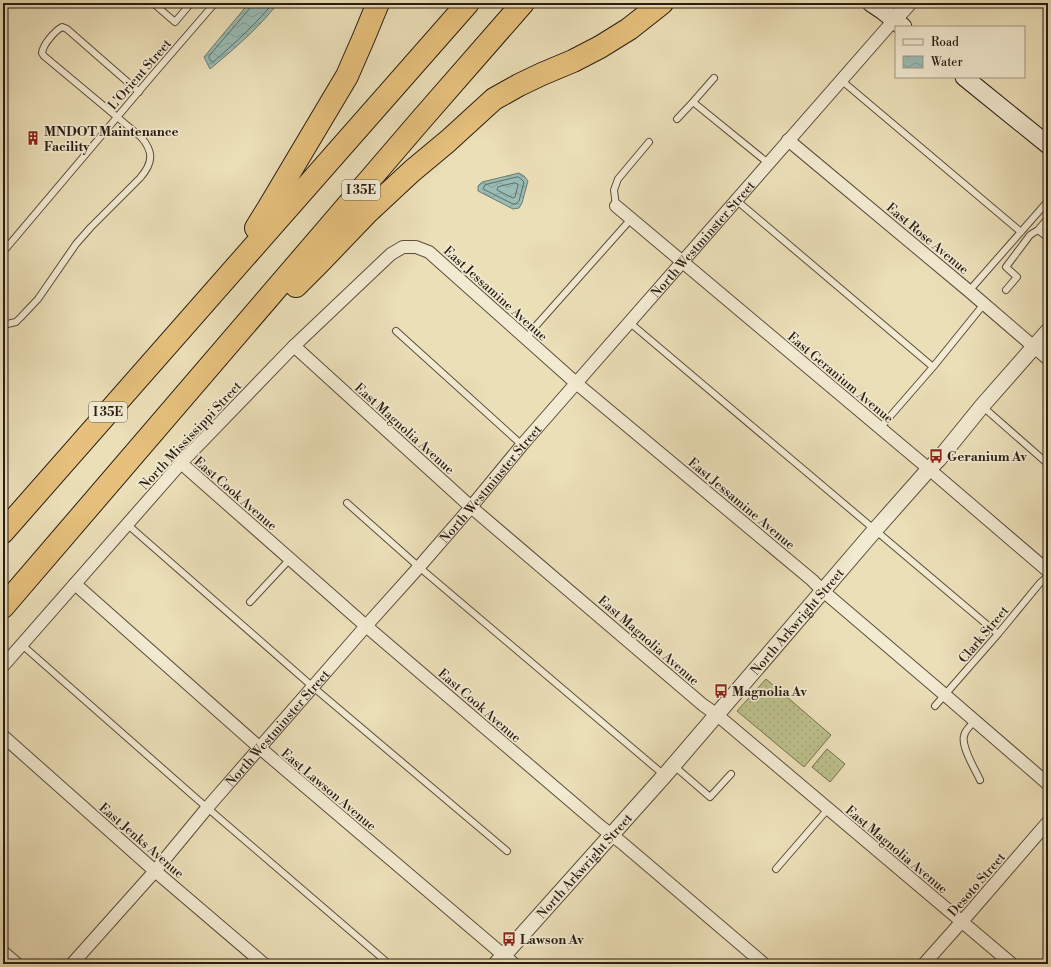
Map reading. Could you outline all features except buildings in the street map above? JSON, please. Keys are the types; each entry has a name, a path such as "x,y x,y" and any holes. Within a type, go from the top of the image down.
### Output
{"highway":[{"path":"212,294 269,207 346,76 378,3"},
{"name":"I 35E","path":"3,532 468,3"},
{"name":"I 35E","path":"3,607 523,3"},
{"path":"200,378 319,263 374,207 412,171 448,141 494,99 519,85 574,61 600,47 629,29 662,3"}],"main road":[{"path":"874,4 898,23"},
{"path":"965,78 1048,145"}],"street":[{"name":"North Westminster Street","path":"72,964 155,871 207,808 419,567 522,445 788,140 841,80 898,23 909,3"},
{"name":"East Rose Avenue","path":"788,140 1048,359"},
{"name":"East Geranium Avenue","path":"616,206 880,428 1048,572"},
{"name":"North Mississippi Street","path":"3,666 181,463 294,346 391,254 403,247 416,247"},
{"name":"East Jessamine Avenue","path":"416,247 430,252 576,383 812,580 822,591 1048,784"},
{"name":"North Arkwright Street","path":"505,961 611,835 669,770 1048,331"},
{"name":"East Magnolia Avenue","path":"294,346 471,507 703,705 716,714 1012,964"},
{"name":"East Cook Avenue","path":"181,463 366,626 764,964"},
{"name":"East Lawson Avenue","path":"75,584 260,748 489,942 505,961"},
{"name":"East Jenks Avenue","path":"3,736 155,871 264,964"},
{"name":"Desoto Street","path":"924,964 1048,822"},
{"path":"3,952 17,964"}],"lane":[{"path":"153,3 175,22 191,3"},
{"name":"L'Orient Street","path":"3,252 216,3"},
{"path":"3,325 16,322 30,308 38,299 76,244 146,171 149,163 150,149 141,137 44,56 42,53 42,48 57,30 62,27 67,29 139,92"},
{"path":"677,119 714,78"},
{"path":"841,80 1021,232"},
{"path":"693,102 768,163"},
{"path":"616,206 614,190 618,179 649,142"},
{"path":"736,200 933,367"},
{"path":"969,291 1048,201"},
{"path":"1006,290 1016,278 1006,267 1030,235 1038,230 1048,218"},
{"path":"526,339 534,328 631,219"},
{"path":"1038,230 1048,238"},
{"path":"880,428 933,367 984,304"},
{"path":"629,322 998,634"},
{"path":"396,331 522,445"},
{"path":"982,406 1048,464"},
{"path":"347,503 419,567 669,770 710,798 731,774"},
{"path":"128,525 313,687 507,851"},
{"path":"250,602 290,559"},
{"name":"Clark Street","path":"935,706 1040,583 1048,576"},
{"path":"21,644 207,808 389,964"},
{"path":"975,721 964,735 963,740 966,751 980,780"},
{"path":"776,869 828,809"}],"green space":[{"path":"766,679 831,735 804,767 737,711"},
{"path":"827,749 845,764 830,782 812,767"}],"water":[{"path":"249,3 278,3 254,30 210,69 204,57"},
{"path":"519,173 528,181 522,203 519,208 513,209 478,191 478,186 482,182"}],"railway":[{"path":"3,11 10,3"}],"place":[{"name":"MNDOT Maintenance Facility","path":"33,138"},
{"name":"Geranium Av","path":"936,456"},
{"name":"Magnolia Av","path":"721,691"},
{"name":"Lawson Av","path":"509,939"}]}
